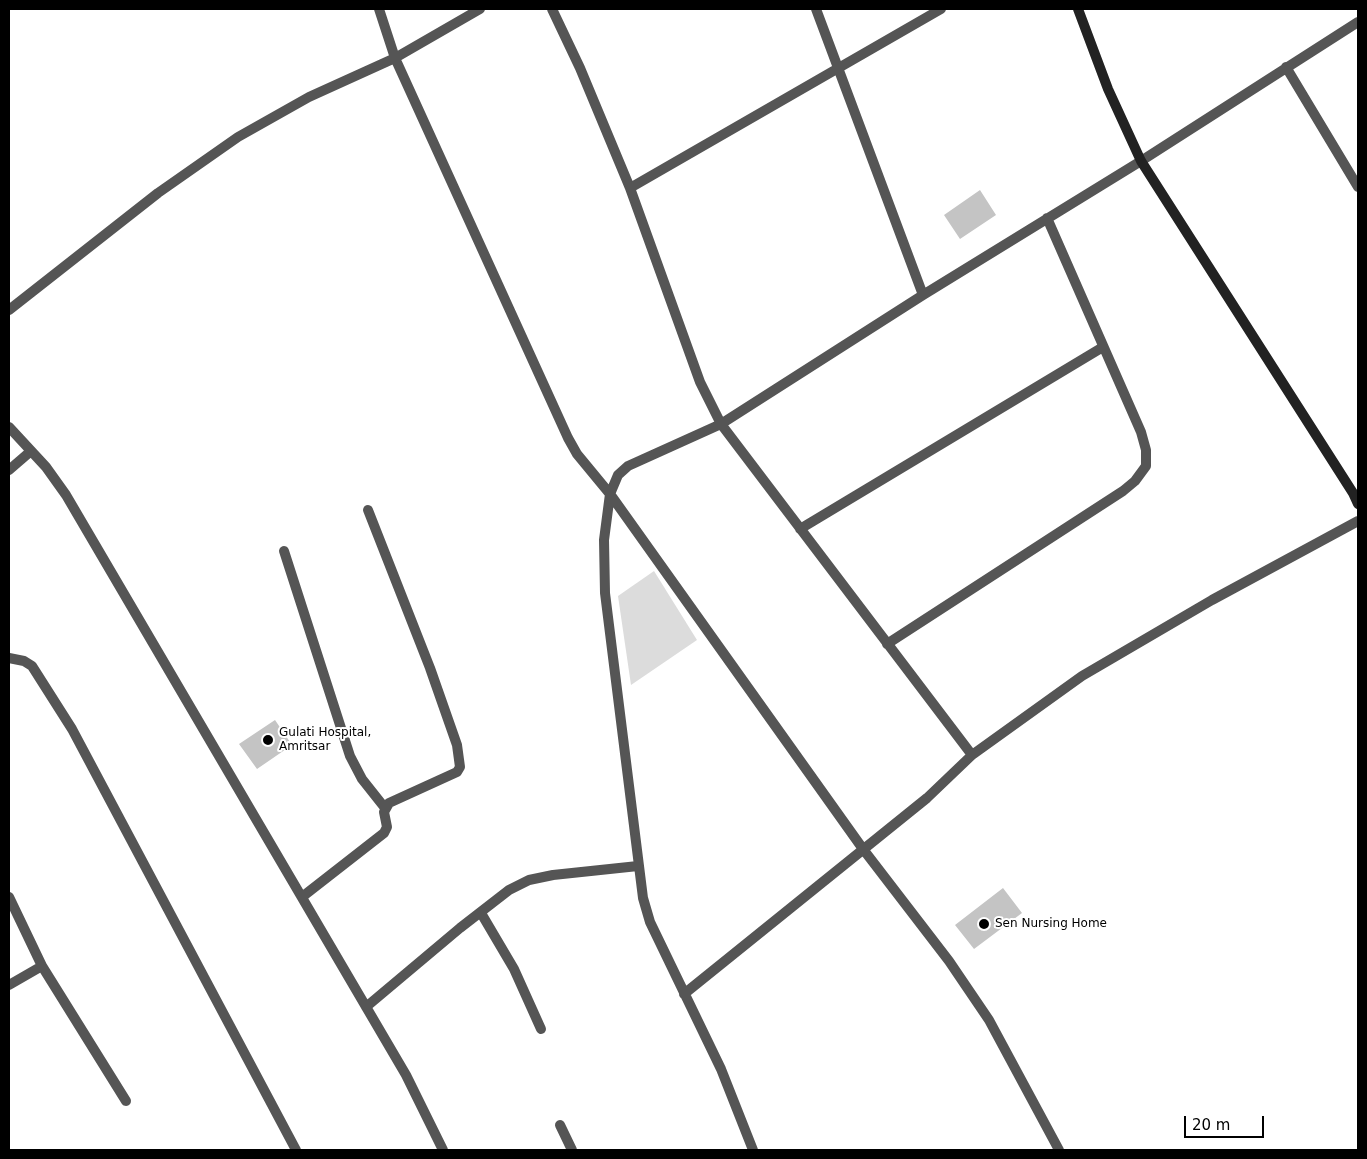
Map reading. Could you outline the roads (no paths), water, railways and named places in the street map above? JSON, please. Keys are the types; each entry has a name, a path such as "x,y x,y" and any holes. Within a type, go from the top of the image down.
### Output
{"street":[{"path":"379,9 395,58 577,454 610,494 862,849 949,961 989,1020 1059,1150"},
{"path":"9,310 158,193 238,137 309,97 395,58 480,9"},
{"path":"552,9 580,68 630,188 700,382 721,424 972,755"},
{"path":"816,9 839,66 923,295"},
{"path":"630,188 941,9"},
{"path":"1078,9 1108,89 1141,161 1353,493 1358,504"},
{"path":"753,1150 721,1069 650,922 643,898 605,593 604,540 610,494 618,475 628,466 721,424 923,295 1141,161 1358,22"},
{"path":"1286,67 1358,187"},
{"path":"887,644 1123,491 1146,466 1146,450 1047,218"},
{"path":"800,529 1103,347"},
{"path":"9,427 32,451 66,495 406,1075 442,1150"},
{"path":"9,470 32,451"},
{"path":"368,510 430,668 456,745 460,766 457,772 389,803 385,808"},
{"path":"684,994 927,798 972,755 1082,676 1212,600 1358,521"},
{"path":"284,551 350,756 362,779 385,808 387,827 384,833 302,897"},
{"path":"9,658 24,661 32,666 72,729 295,1150"},
{"path":"366,1007 460,928 509,890 529,880 553,874 638,866"},
{"path":"9,897 42,966 126,1101"},
{"path":"481,913 514,970 541,1029"},
{"path":"9,985 42,966"},
{"path":"560,1125 572,1150"}],"place":[{"name":"Gulati Hospital, Amritsar","path":"268,740"},
{"name":"Sen Nursing Home","path":"984,924"}]}
